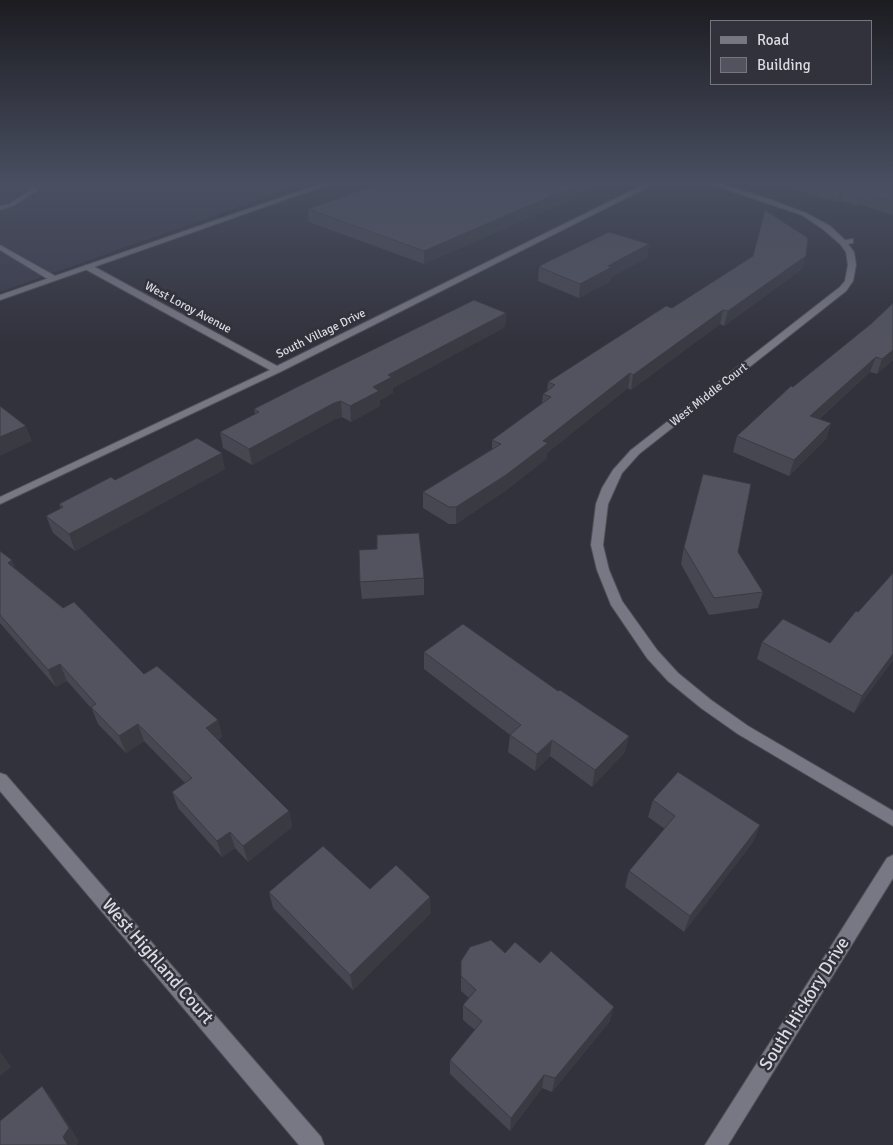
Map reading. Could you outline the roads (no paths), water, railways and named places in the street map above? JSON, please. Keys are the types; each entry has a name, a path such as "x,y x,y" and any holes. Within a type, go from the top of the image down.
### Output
{"street":[{"path":"0,298 173,237"},
{"name":"South Village Drive","path":"0,501 277,370 544,237"},
{"name":"West Middle Court","path":"841,237 848,242 852,265 848,281 843,289 635,452 617,472 602,504 598,525 597,570 633,630 673,677 706,704 743,730 893,819"},
{"path":"0,247 54,279"},
{"name":"West Loroy Avenue","path":"88,267 277,370"},
{"name":"West Highland Court","path":"0,780 313,1145"},
{"name":"South Hickory Drive","path":"716,1145 893,863"}]}
